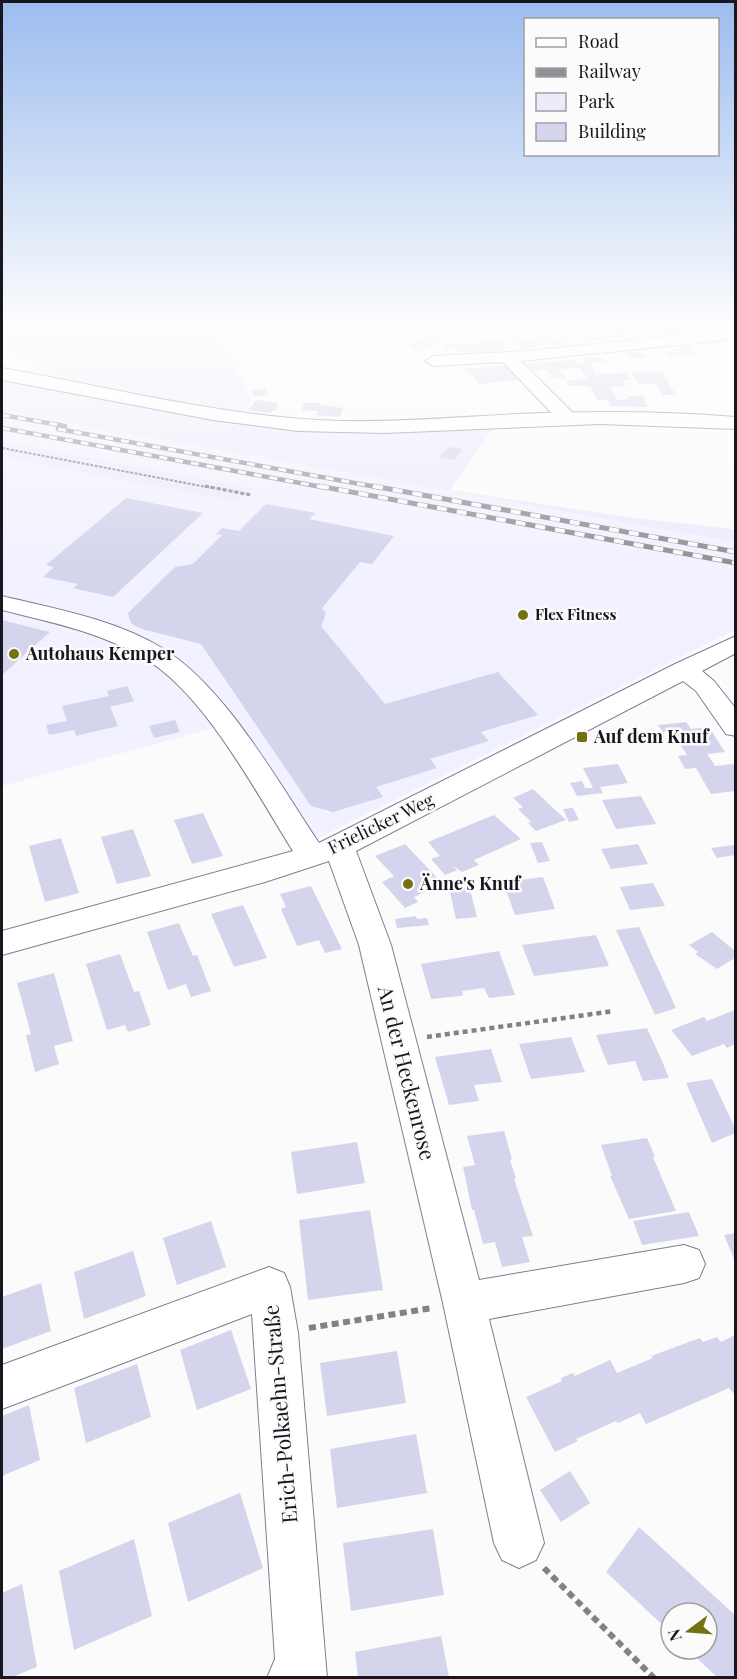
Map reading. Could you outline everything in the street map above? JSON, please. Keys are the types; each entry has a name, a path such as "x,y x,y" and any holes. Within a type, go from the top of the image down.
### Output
{"main road":[{"path":"178,407 224,416 305,426 384,427 568,419 681,419 735,423"}],"street":[{"path":"557,407 568,419"},
{"path":"2,603 103,630 133,642 177,669 201,693 326,851"},
{"name":"Frielicker Weg","path":"2,943 254,874 326,851 735,642"},
{"path":"684,669 705,687 735,728"},
{"name":"An der Heckenrose","path":"326,851 375,945 397,1041 464,1303 519,1543"},
{"path":"464,1303 684,1264"},
{"name":"Erich-Polkaehn-Straße","path":"2,1387 269,1287 276,1333 302,1674 293,1677"}],"path":[{"path":"2,448 251,495"},
{"path":"397,1041 614,1011"},
{"path":"276,1333 464,1303"},
{"path":"519,1543 654,1677"}],"shaded area":[{"path":"2,411 735,542 735,630 311,842 236,722 2,786 2,457 233,501 253,489 2,441"}],"green space":[{"path":"2,407 156,407 244,424 318,431 495,426 450,490 634,518 726,528 735,530 735,542 2,411"},
{"path":"205,407 246,407 242,413"},
{"path":"2,441 254,489 233,501 2,457"}],"building":[{"path":"250,407 278,407 270,413 248,410"},
{"path":"303,407 343,408 340,417 317,415 318,411 302,410"},
{"path":"449,447 463,449 454,460 439,457"},
{"path":"126,498 203,513 113,597 73,588 78,584 43,577 54,567 46,565"},
{"path":"266,504 316,513 309,519 394,536 372,564 360,562 322,608 326,614 321,626 385,704 498,672 538,715 481,732 489,741 430,759 437,768 376,787 383,797 333,812 311,806 201,644 142,629 132,624 128,613 175,567 193,564 222,535 216,534 222,528 239,531"},
{"name":"Autohaus Kemper","path":"2,620 50,632 2,675"},
{"path":"127,686 134,701 110,707 118,726 76,736 74,730 49,735 46,725 67,721 62,706 109,696 107,691"},
{"path":"175,720 180,732 154,738 149,726"},
{"path":"686,722 691,729 709,727 725,752 707,754 715,766 733,764 735,791 711,794 696,768 685,769 678,756 687,755 672,731 663,732 658,725"},
{"path":"618,764 628,783 600,787 603,793 577,796 570,783 582,781 585,788 593,788 583,768"},
{"path":"533,789 566,820 536,831 528,823 531,822 518,809 523,807 513,798"},
{"path":"641,796 656,824 616,829 602,800"},
{"path":"573,808 579,820 569,822 563,809"},
{"path":"203,813 223,856 192,864 174,820"},
{"path":"494,815 521,839 474,860 479,865 462,872 452,865 457,870 445,875 431,859 440,856 428,842"},
{"path":"133,829 151,876 117,884 101,837"},
{"path":"61,838 79,893 45,902 29,846"},
{"path":"542,842 550,861 538,863 530,843"},
{"path":"405,844 441,882 440,885 414,897 418,902 405,908 382,882 394,876 375,856"},
{"path":"638,844 648,864 611,869 601,849"},
{"path":"735,845 735,855 717,858 711,848"},
{"path":"543,877 555,909 515,915 503,882"},
{"path":"653,883 665,906 630,910 620,887"},
{"path":"311,886 342,949 325,953 319,940 297,946 281,909 286,907 280,894"},
{"path":"469,886 477,917 456,919 449,888"},
{"path":"243,905 267,958 234,967 211,914"},
{"path":"416,916 417,919 427,918 429,925 397,928 395,919"},
{"path":"179,923 193,956 197,955 211,991 191,997 186,984 168,990 147,932"},
{"path":"639,927 676,1008 655,1015 616,930"},
{"path":"712,932 735,951 735,958 717,969 695,954 698,952 689,945"},
{"path":"596,935 609,966 534,976 522,945"},
{"path":"499,951 515,995 489,998 484,988 462,991 461,996 431,999 421,964"},
{"path":"120,954 134,992 139,991 151,1025 128,1032 125,1025 107,1030 86,964"},
{"path":"54,973 73,1041 54,1046 59,1064 35,1072 26,1035 31,1034 17,983"},
{"path":"735,1010 735,1044 727,1048 724,1044 692,1056 671,1030 704,1017 707,1021"},
{"path":"647,1028 669,1078 643,1081 635,1061 608,1065 596,1035"},
{"path":"571,1037 585,1072 531,1079 519,1044"},
{"path":"491,1049 502,1082 474,1085 479,1101 449,1105 435,1057"},
{"path":"712,1079 735,1128 735,1133 712,1143 686,1083"},
{"path":"504,1131 512,1159 510,1160 516,1179 514,1179 533,1236 522,1237 530,1262 502,1267 495,1242 483,1244 474,1210 472,1210 463,1167 475,1165 467,1136"},
{"path":"647,1138 676,1211 629,1219 610,1176 612,1176 601,1145"},
{"path":"357,1142 365,1183 297,1194 291,1152"},
{"path":"370,1210 383,1290 308,1300 299,1220"},
{"path":"689,1212 699,1236 642,1245 633,1221"},
{"path":"211,1221 226,1267 177,1285 163,1238"},
{"path":"735,1233 735,1261 724,1235"},
{"path":"133,1251 146,1296 84,1319 74,1272"},
{"path":"41,1283 51,1331 2,1349 2,1297"},
{"path":"231,1330 251,1389 197,1410 180,1350"},
{"path":"735,1335 735,1395 729,1388 646,1424 640,1413 576,1439 578,1441 555,1452 526,1397 562,1381 561,1378 573,1373 575,1376 610,1360 617,1373 653,1358 651,1356 700,1338 703,1342 717,1337 721,1342"},
{"path":"397,1351 406,1403 327,1416 320,1363"},
{"path":"137,1364 151,1417 86,1443 74,1388"},
{"path":"29,1405 40,1460 2,1476 2,1416"},
{"path":"416,1434 427,1493 337,1508 330,1449"},
{"path":"570,1471 590,1503 561,1522 540,1490"},
{"path":"240,1493 263,1568 188,1602 168,1523"},
{"path":"639,1527 735,1615 735,1677 717,1677 700,1661 719,1661 719,1601 659,1601 659,1622 606,1572"},
{"path":"433,1529 444,1595 351,1611 343,1543"},
{"path":"134,1539 152,1616 74,1650 59,1571"},
{"path":"22,1584 37,1667 12,1677 2,1677 2,1593"},
{"path":"441,1636 449,1677 358,1677 355,1652"}],"railway":[{"path":"2,415 65,426"},
{"path":"2,428 327,488"},
{"path":"58,429 382,488"},
{"path":"319,486 736,563"},
{"path":"373,486 736,552"}],"place":[{"name":"Flex Fitness","path":"523,615"},
{"name":"Autohaus Kemper","path":"14,654"},
{"name":"Auf dem Knuf","path":"582,737"},
{"name":"Änne's Knuf","path":"408,884"}]}
